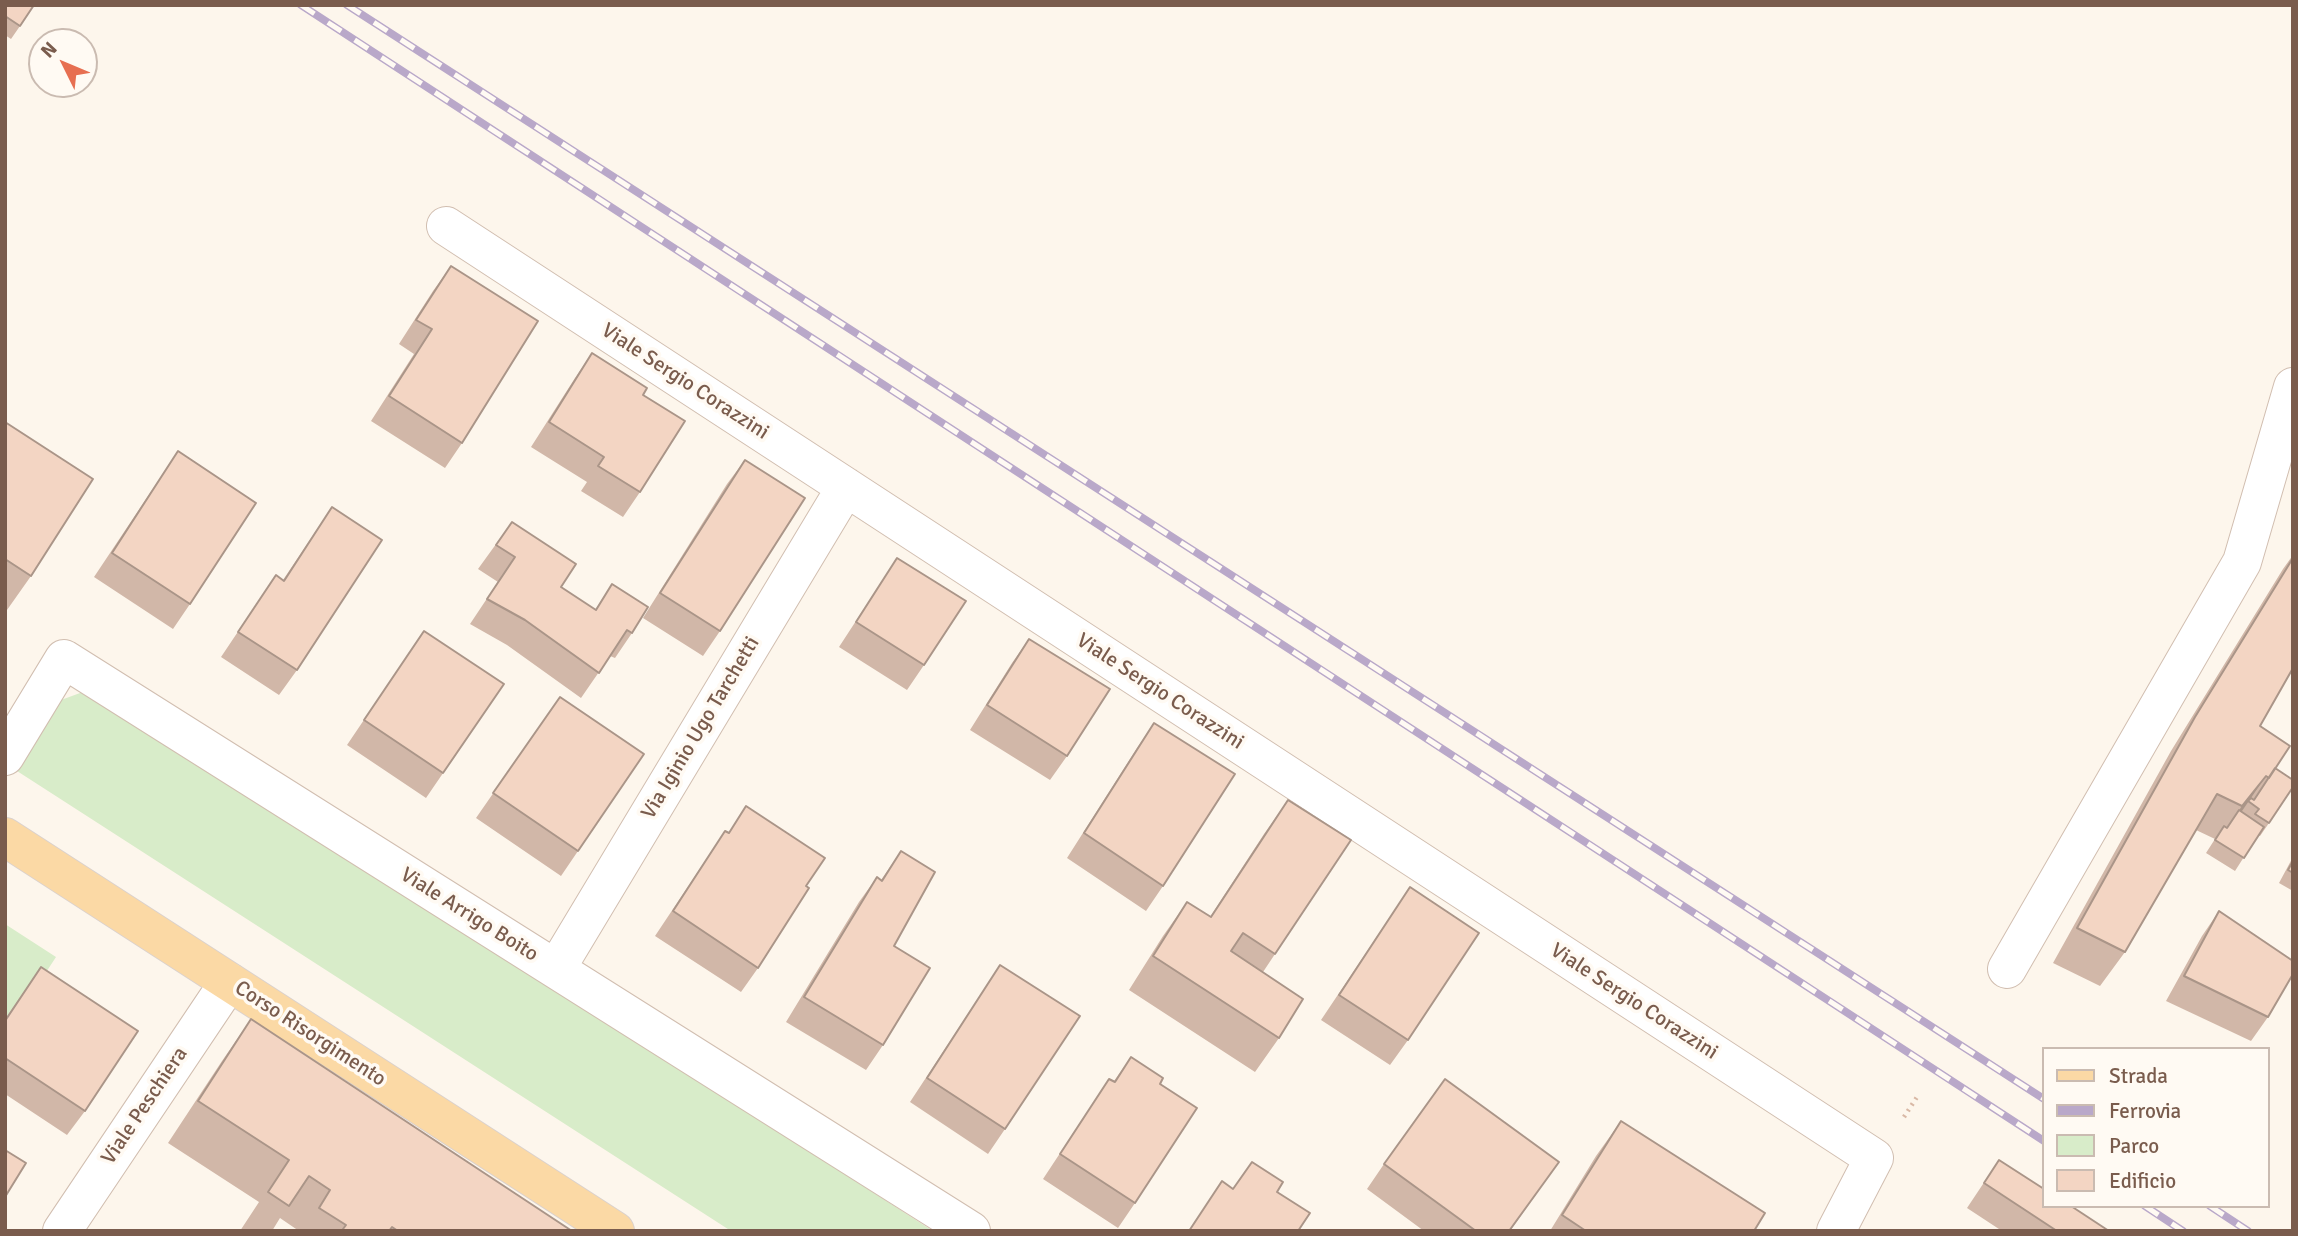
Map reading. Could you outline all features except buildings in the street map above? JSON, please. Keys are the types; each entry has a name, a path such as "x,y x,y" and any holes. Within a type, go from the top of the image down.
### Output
{"main road":[{"name":"Corso Risorgimento","path":"5,837 615,1231"}],"street":[{"name":"Viale Sergio Corazzini","path":"446,226 1874,1158 1836,1231"},
{"path":"2007,969 2242,562 2293,387"},
{"name":"Via Iginio Ugo Tarchetti","path":"555,969 846,487"},
{"name":"Viale Arrigo Boito","path":"5,756 64,659 971,1231"},
{"name":"Viale Peschiera","path":"62,1231 229,982"}],"green space":[{"path":"91,689 933,1231 731,1231 17,771 25,733 61,700"},
{"path":"5,924 56,957 5,1035"}],"railway":[{"path":"301,5 2042,1140"},
{"path":"347,5 2042,1098"},
{"path":"2148,1208 2183,1231"},
{"path":"2213,1208 2248,1231"}]}
